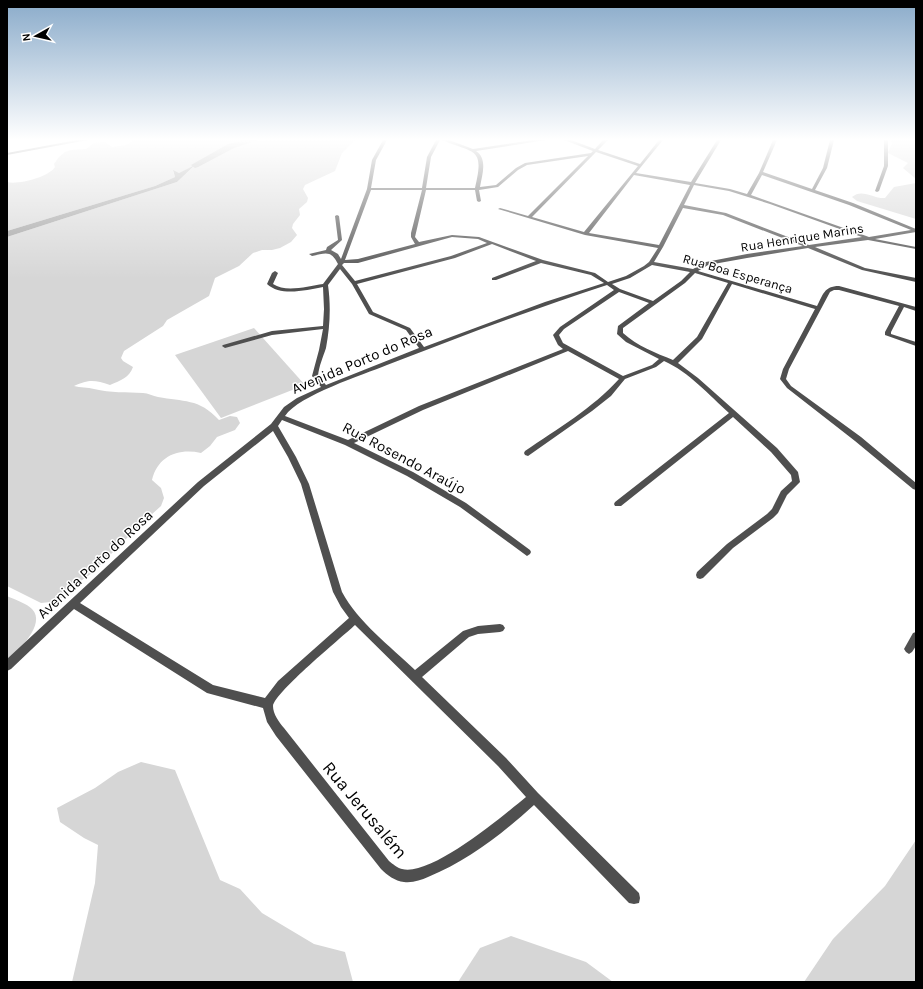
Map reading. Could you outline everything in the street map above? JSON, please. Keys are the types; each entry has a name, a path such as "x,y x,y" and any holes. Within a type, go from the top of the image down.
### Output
{"street":[{"path":"275,273 270,284 273,288 278,290 325,285 341,264 369,189 477,189 495,186"},
{"path":"529,217 560,186"},
{"path":"585,234 624,186"},
{"name":"Avenida Porto do Rosa","path":"7,666 201,484 274,426 286,409 298,400 325,387 423,349 547,303 585,290 609,284 637,273 651,263 661,247 691,186"},
{"path":"708,186 749,195 868,238 916,248"},
{"path":"749,195 754,186"},
{"path":"798,186 851,204 915,231"},
{"path":"813,191 816,186"},
{"path":"877,191 879,186"},
{"path":"418,244 413,237 413,233 424,189"},
{"path":"477,189 479,201"},
{"path":"682,206 724,214 864,269 916,280"},
{"path":"500,209 585,234 661,247"},
{"path":"328,251 329,248 340,240 337,216"},
{"name":"Rua Henrique Marins","path":"664,358 622,337 619,331 620,327 683,282 694,271 706,264 915,231"},
{"path":"341,264 358,261 437,238 460,235 479,238 541,261 593,274 618,290 654,303"},
{"path":"354,283 453,257 491,243"},
{"path":"312,254 328,251 336,255 371,313 408,329 423,349"},
{"path":"494,279 541,261"},
{"name":"Rua Boa Esperança","path":"651,263 694,271 817,308"},
{"path":"674,363 700,338 731,282"},
{"path":"325,285 327,298 326,327 321,355 315,369 315,376 325,387"},
{"path":"916,309 839,288 831,289 828,291 817,308 783,376 784,382 789,387 863,442 916,487"},
{"path":"618,290 558,331 556,335 557,339 568,349 623,378"},
{"path":"902,306 888,332 888,335 916,344"},
{"path":"225,346 272,333 326,327"},
{"path":"348,443 421,408 568,349"},
{"path":"528,453 590,409 609,394 623,378 654,366 664,358 674,363 696,379 774,450 795,474 796,482 784,493 775,511 770,516 730,546 700,575"},
{"path":"618,504 734,413"},
{"name":"Rua Rosendo Araújo","path":"280,416 348,443 410,474 447,495 527,552"},
{"path":"274,426 292,456 305,484 338,592 344,604 355,619 502,762 534,797 634,898"},
{"path":"73,604 211,689 245,700 267,704 282,684 355,619"},
{"path":"415,676 466,634 478,630 500,628"},
{"path":"909,649 916,636"},
{"name":"Rua Jerusalém","path":"267,704 268,713 271,719 303,762 385,865 396,874 404,876 422,873 461,854 490,836 534,797"}],"shaded area":[{"path":"7,186 154,186 7,231"},
{"path":"154,186 164,186 7,237 7,231"},
{"path":"164,186 304,186 303,189 308,198 307,202 299,209 300,215 293,224 292,228 297,235 291,242 280,248 262,250 253,253 239,266 215,278 209,296 167,320 163,326 124,351 121,358 133,367 129,374 110,385 92,381 74,386 106,391 145,393 158,397 190,402 205,408 219,420 230,416 237,417 240,423 235,430 217,437 210,446 201,453 177,453 164,460 159,465 152,480 161,488 164,498 161,506 92,573 68,590 59,601 41,603 7,586 7,237"},
{"path":"916,186 916,219 857,201 852,197 856,194 864,194 885,198 894,187"},
{"path":"254,328 305,385 221,418 175,355"},
{"path":"7,596 30,607 36,615 36,622 29,637 7,661"},
{"path":"141,762 175,770 220,880 240,889 262,913 314,944 345,952 353,982 72,982 95,883 98,845 84,838 60,822 57,808 95,788 118,772"},
{"path":"916,840 916,982 804,982 833,939 885,886"},
{"path":"511,936 586,962 613,982 458,982 480,948"}]}
